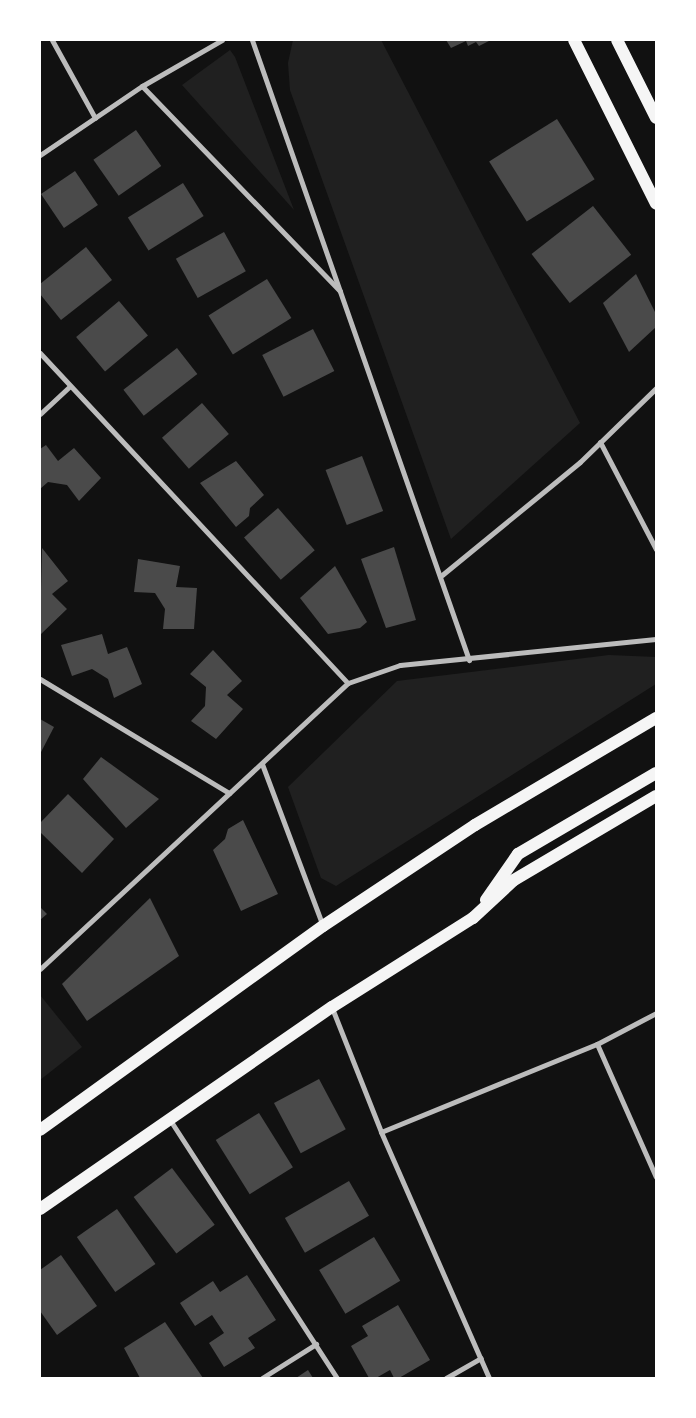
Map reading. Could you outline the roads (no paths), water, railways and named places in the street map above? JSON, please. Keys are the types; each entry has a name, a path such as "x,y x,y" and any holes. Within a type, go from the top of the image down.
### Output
{"main road":[{"path":"574,40 656,204"},
{"path":"617,40 656,118"},
{"path":"40,1130 323,926 474,825 656,718"},
{"path":"473,918 518,854 656,773"},
{"path":"40,1209 332,1007 473,918 514,880 656,796"}],"street":[{"path":"52,40 95,118"},
{"path":"40,155 142,86 222,40"},
{"path":"252,40 442,575 469,660"},
{"path":"142,86 342,293"},
{"path":"40,353 69,387 348,683"},
{"path":"40,414 69,387"},
{"path":"442,575 600,442 656,388"},
{"path":"600,442 656,549"},
{"path":"40,969 348,683 400,665 469,660 656,639"},
{"path":"40,679 229,793"},
{"path":"262,764 323,926"},
{"path":"332,1007 381,1132 490,1378"},
{"path":"381,1132 597,1044 656,1013"},
{"path":"597,1044 656,1177"},
{"path":"169,1118 337,1378"},
{"path":"262,1378 316,1344"},
{"path":"446,1378 481,1358"}]}
